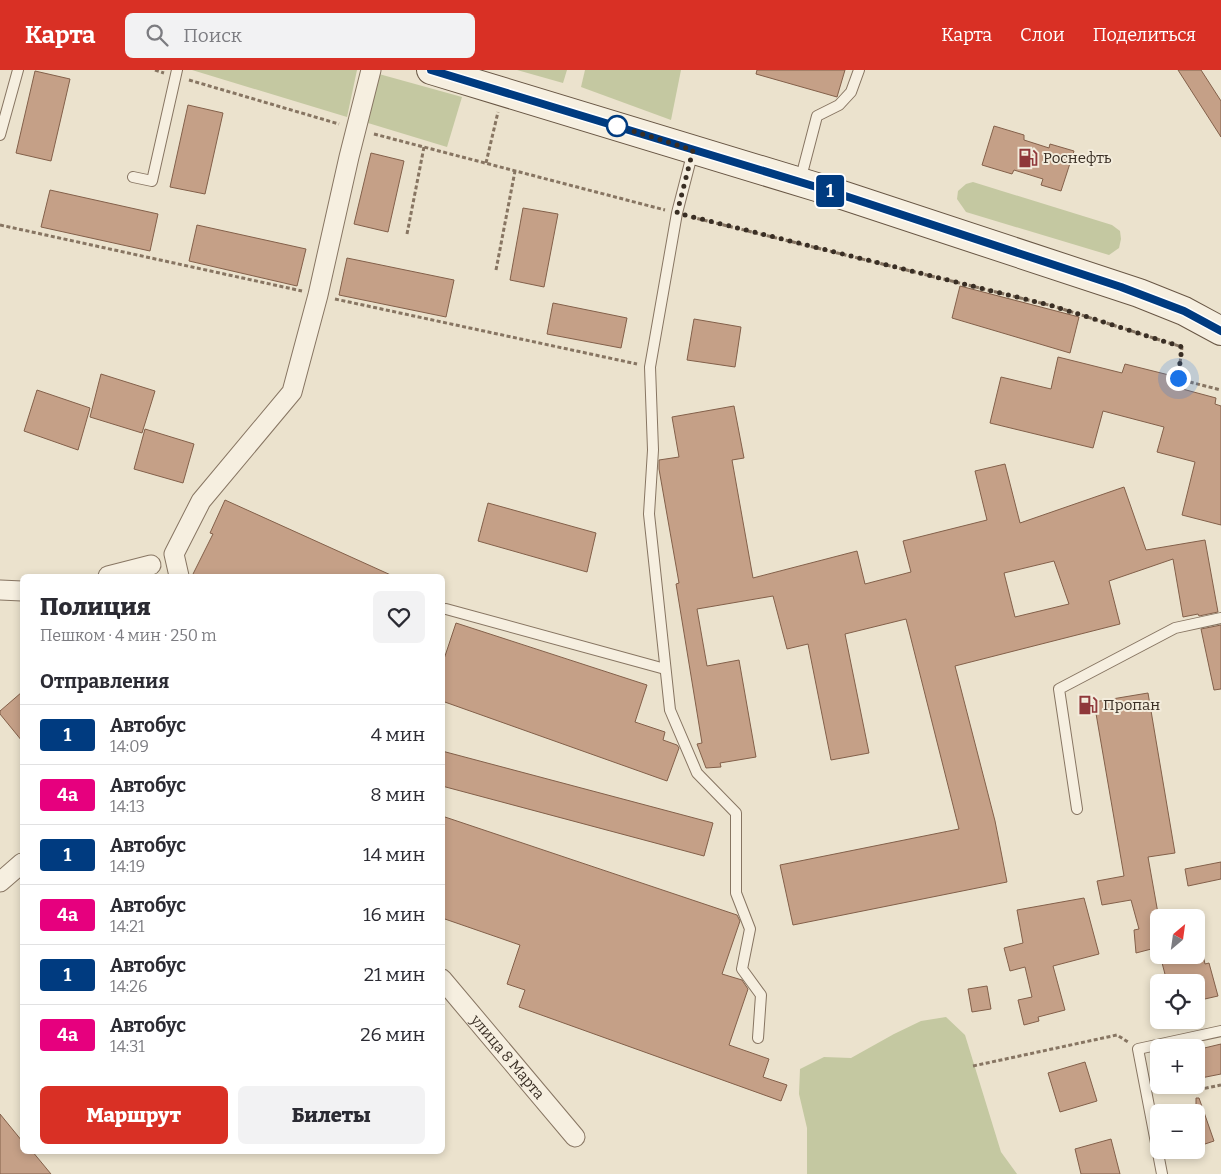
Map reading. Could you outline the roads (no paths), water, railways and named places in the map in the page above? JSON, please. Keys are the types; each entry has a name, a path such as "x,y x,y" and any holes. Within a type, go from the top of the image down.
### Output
{"main road":[{"path":"432,70 800,182 1139,293 1184,311 1221,331"}],"street":[{"path":"179,574 174,554 201,501 292,392 318,295 371,70"},
{"path":"116,574 151,565"},
{"path":"0,590 20,591"},
{"path":"0,882 20,865"},
{"name":"улица 8 Марта","path":"445,983 575,1137"}],"lane":[{"path":"0,134 18,70"},
{"path":"800,182 817,116 839,105 851,92 859,70"},
{"path":"133,177 152,181 176,73"},
{"path":"693,150 677,213 650,366 653,450 649,514 670,710 697,773 736,813 736,893 750,929 742,969 761,995 758,1038"},
{"path":"446,609 665,669"},
{"path":"1077,809 1059,689 1175,628 1221,618"},
{"path":"1162,1174 1138,1049 1221,1031"}],"place":[{"name":"Роснефть","path":"1028,158"},
{"name":"Пропан","path":"1088,705"}]}
